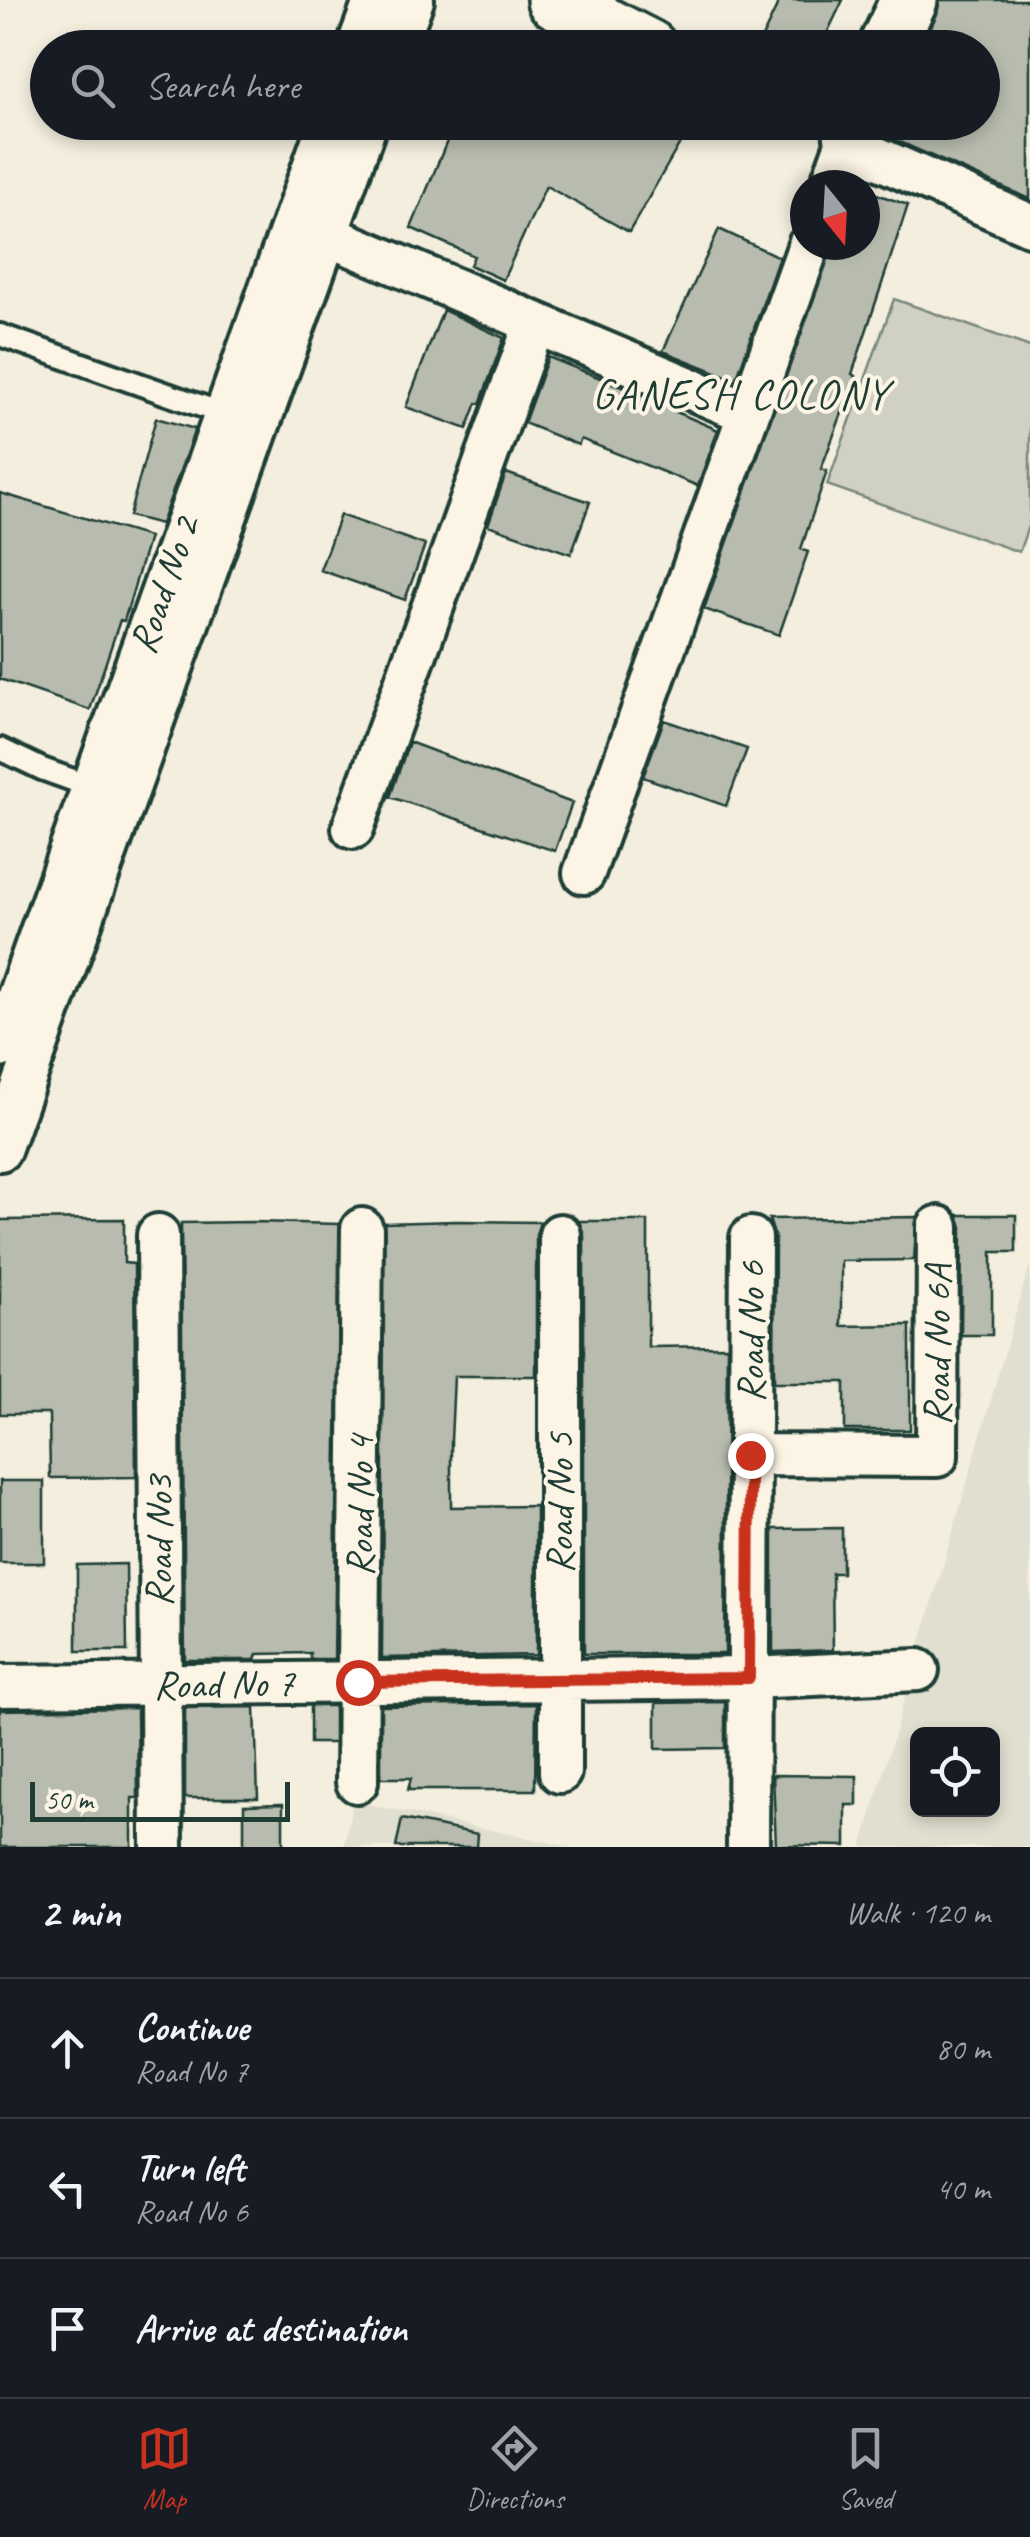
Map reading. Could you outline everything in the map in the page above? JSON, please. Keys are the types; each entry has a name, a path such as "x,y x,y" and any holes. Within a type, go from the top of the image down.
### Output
{"street":[{"path":"364,30 375,0"},
{"path":"402,30 413,0"},
{"path":"555,0 613,30"},
{"path":"895,30 910,0"},
{"name":"Road No 2","path":"0,1048 224,414 308,227 325,140"},
{"path":"0,1150 308,227 356,140"},
{"path":"835,170 843,140"},
{"path":"859,140 1030,226"},
{"path":"308,227 748,413"},
{"path":"584,873 804,260"},
{"path":"353,828 534,323"},
{"name":"Road No 6A","path":"750,1455 938,1456 938,1227"},
{"name":"Road No 4","path":"357,1782 362,1230"},
{"name":"Road No3","path":"158,1235 162,1847"},
{"name":"Road No 5","path":"560,1235 560,1772"},
{"name":"Road No 6","path":"748,1847 751,1238"},
{"name":"Road No 7","path":"0,1686 749,1678 918,1670"}],"lane":[{"path":"0,335 224,414"},
{"path":"0,749 92,787"}],"shaded area":[{"path":"894,299 1030,347 1030,521 1019,552 827,485"},
{"path":"1030,1264 1030,1847 862,1847"},
{"path":"353,1801 571,1847 344,1847"}],"building":[{"path":"780,0 843,0 829,30 766,30"},
{"path":"940,0 1030,0 1030,199 895,140 1000,140 1000,30 929,30"},
{"path":"448,140 682,140 629,232 546,186 503,280 470,265 474,256 411,228"},
{"path":"880,195 908,205 852,374 856,376 821,469 827,471 801,549 808,552 779,635 704,609 827,260 880,260"},
{"path":"719,229 779,257 736,380 663,351"},
{"path":"443,310 504,338 467,429 406,407"},
{"path":"548,357 675,408 674,411 718,430 698,486 581,439 578,445 524,423"},
{"path":"156,418 195,429 161,524 129,516"},
{"path":"506,473 590,502 571,554 488,525"},
{"path":"0,493 149,537 124,621 120,620 90,710 0,679"},
{"path":"340,515 425,545 405,600 320,570"},
{"path":"664,720 747,749 726,806 643,777"},
{"path":"409,742 572,803 555,851 390,797"},
{"path":"958,1215 1016,1215 1016,1252 992,1252 992,1335 961,1335 962,1227"},
{"path":"917,1217 914,1260 841,1261 841,1326 910,1325 910,1430 845,1430 845,1382 774,1382 775,1238 769,1219"},
{"path":"124,1219 124,1263 134,1264 136,1477 50,1478 49,1414 0,1414 0,1220"},
{"path":"579,1221 648,1221 648,1347 727,1346 725,1654 584,1654 584,1235"},
{"path":"540,1222 536,1235 536,1376 454,1376 451,1441 451,1507 536,1506 536,1655 382,1658 384,1223"},
{"path":"181,1223 340,1224 334,1659 310,1659 310,1653 257,1654 255,1660 185,1660"},
{"path":"0,1481 44,1481 44,1563 0,1563"},
{"path":"842,1528 842,1573 832,1573 833,1650 773,1652 773,1529"},
{"path":"126,1564 127,1651 77,1651 77,1565"},
{"path":"725,1702 725,1748 656,1749 656,1703"},
{"path":"536,1704 535,1790 408,1790 411,1778 381,1778 381,1706"},
{"path":"310,1706 334,1706 334,1743 310,1743"},
{"path":"255,1707 258,1798 185,1798 185,1708"},
{"path":"137,1708 138,1798 132,1798 132,1847 0,1847 0,1710"},
{"path":"773,1775 857,1776 857,1805 846,1805 846,1846 776,1845"},
{"path":"283,1804 283,1847 244,1847 244,1805"},
{"path":"402,1819 478,1834 477,1847 396,1847"}],"district":[{"name":"GANESH COLONY","path":"741,394"}],"route":[{"path":"358,1682 749,1678 750,1455"}]}
